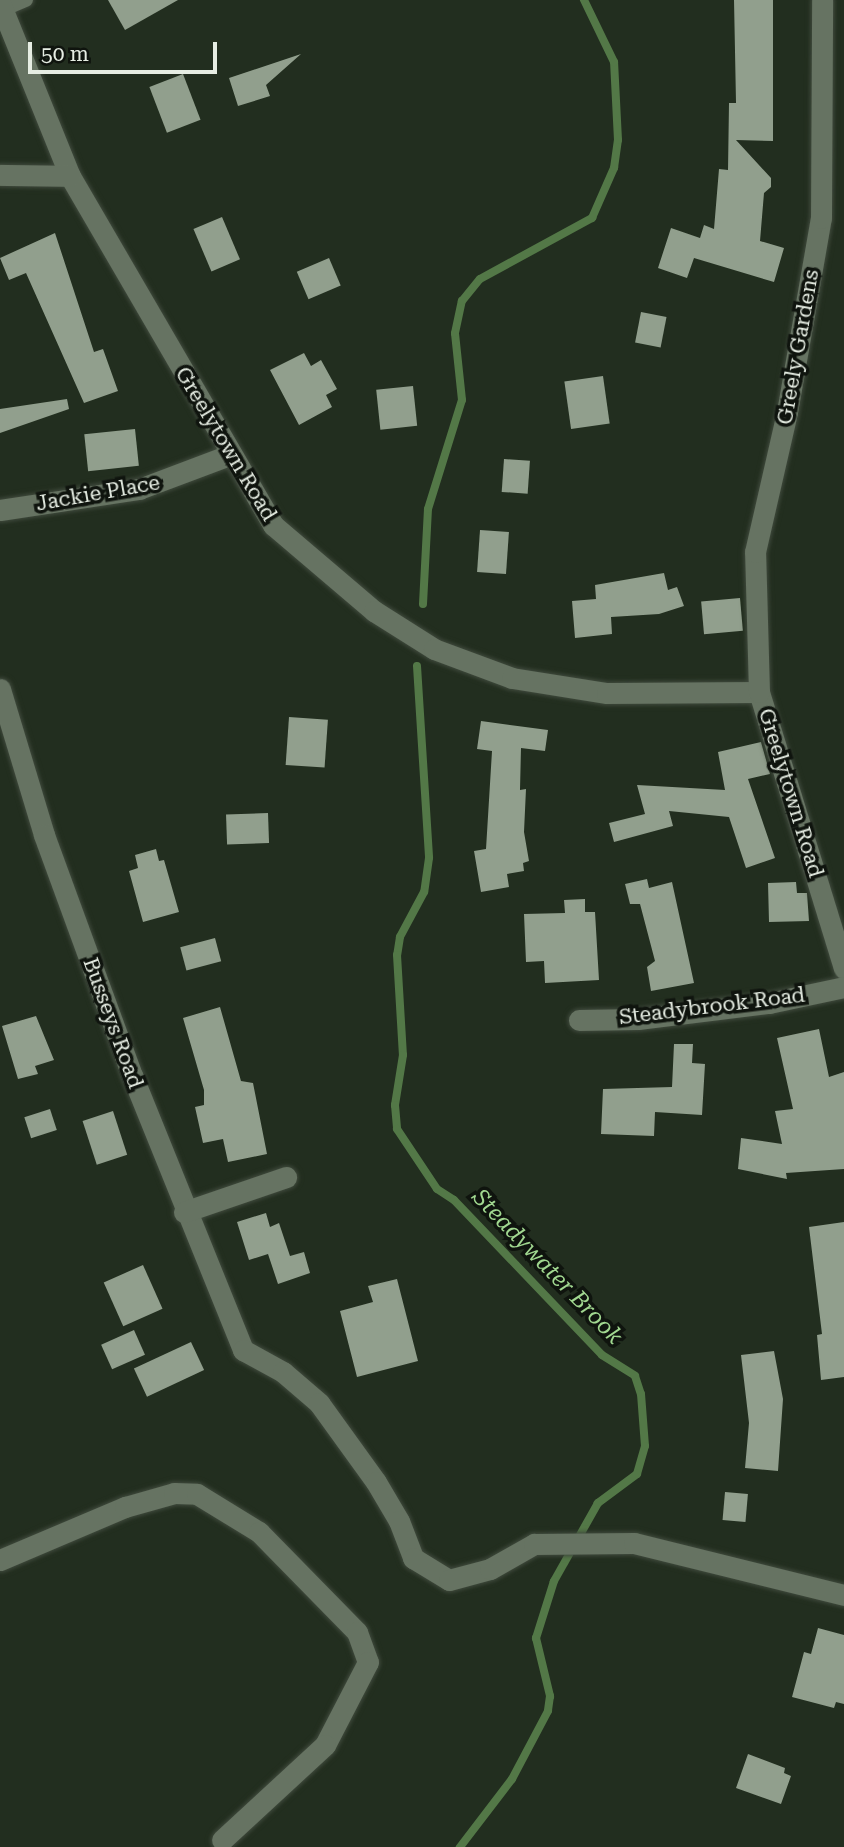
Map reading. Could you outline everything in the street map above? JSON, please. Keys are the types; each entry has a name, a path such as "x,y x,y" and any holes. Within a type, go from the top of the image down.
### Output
{"street":[{"name":"Greely Gardens","path":"760,692 755,552 788,412 821,218 822,0"},
{"name":"Greelytown Road","path":"1,6 70,176 273,525 355,597 434,649 512,678 607,693 760,692 844,968"},
{"path":"0,175 70,176"},
{"name":"Jackie Place","path":"0,510 139,489 232,454"},
{"name":"Busseys Road","path":"0,689 44,835 184,1212 243,1350 283,1372 319,1403 376,1482 399,1521 413,1558 449,1580 491,1569 534,1544 582,1546 634,1543 844,1595"},
{"name":"Steadybrook Road","path":"579,1020 638,1019 768,1003 844,987"},
{"path":"184,1212 286,1177"},
{"path":"0,1560 125,1507 174,1493 197,1494 260,1532 357,1632 368,1662 325,1745 222,1840"}],"lane":[{"path":"1,6 26,0"}],"building":[{"path":"108,0 178,0 125,30"},
{"path":"734,0 773,0 773,141 736,140 771,178 771,187 764,193 760,241 784,248 774,282 694,258 687,278 658,268 671,228 700,238 704,225 714,229 719,169 728,170 729,103 736,103"},
{"path":"301,54 266,85 270,96 238,106 229,78"},
{"path":"183,74 201,120 167,133 149,87"},
{"path":"222,217 240,259 211,271 193,229"},
{"path":"55,233 94,352 103,349 118,391 84,403 26,273 9,280 0,258"},
{"path":"329,258 341,286 309,299 297,272"},
{"path":"641,312 667,317 661,347 635,342"},
{"path":"304,353 311,366 321,360 337,389 326,395 332,407 299,425 270,370"},
{"path":"603,376 610,424 571,429 564,381"},
{"path":"413,386 417,426 380,430 376,390"},
{"path":"67,399 69,409 0,433 0,409"},
{"path":"135,429 139,466 88,471 84,434"},
{"path":"504,459 530,461 528,494 502,492"},
{"path":"480,530 509,532 506,574 477,572"},
{"path":"664,573 668,590 677,587 684,606 659,614 611,617 612,634 575,638 572,601 596,599 595,585"},
{"path":"740,598 743,631 704,634 701,601"},
{"path":"289,717 328,720 325,768 286,765"},
{"path":"481,721 548,730 545,751 521,748 520,790 526,789 524,832 529,861 523,863 524,871 507,874 509,887 481,892 474,851 486,849 492,751 477,749"},
{"path":"761,742 770,774 748,779 775,858 746,868 729,817 669,811 673,826 614,842 609,823 645,814 637,785 725,790 718,752"},
{"path":"268,813 269,843 227,844 226,814"},
{"path":"156,849 159,861 164,860 179,912 143,922 129,871 138,868 135,855"},
{"path":"647,879 649,888 672,882 694,983 651,991 647,967 655,961 640,904 630,904 625,884"},
{"path":"796,882 797,893 807,893 809,921 769,922 768,883"},
{"path":"585,899 585,912 595,912 599,980 545,983 544,961 526,962 524,914 565,913 564,900"},
{"path":"215,938 221,961 186,970 180,947"},
{"path":"220,1007 241,1081 253,1083 267,1154 228,1162 223,1139 203,1143 195,1107 204,1105 204,1090 183,1018"},
{"path":"36,1016 54,1060 35,1066 38,1074 18,1079 2,1026"},
{"path":"819,1029 829,1077 844,1072 844,1169 786,1173 787,1179 738,1169 741,1138 782,1144 775,1111 793,1109 777,1038"},
{"path":"674,1044 693,1044 692,1063 705,1064 702,1115 655,1112 654,1136 601,1134 603,1089 672,1087"},
{"path":"50,1109 57,1130 31,1138 24,1117"},
{"path":"113,1111 127,1155 97,1165 83,1121"},
{"path":"266,1213 270,1227 279,1223 290,1256 304,1252 310,1273 278,1284 268,1254 249,1260 237,1222"},
{"path":"844,1222 844,1377 821,1380 817,1335 822,1334 809,1227"},
{"path":"143,1265 163,1309 123,1326 104,1282"},
{"path":"397,1279 418,1361 357,1377 340,1311 373,1302 368,1286"},
{"path":"134,1330 145,1355 112,1369 101,1345"},
{"path":"191,1342 204,1370 147,1397 134,1369"},
{"path":"774,1351 783,1399 778,1471 745,1468 749,1423 741,1355"},
{"path":"725,1492 748,1494 745,1522 723,1520"},
{"path":"818,1628 844,1635 844,1704 836,1702 834,1708 792,1697 804,1652 811,1654"},
{"path":"748,1754 785,1768 784,1773 791,1776 781,1804 736,1788"}],"waterway":[{"name":"Steadywater Brook","path":"423,604 428,509 462,400 455,333 462,301 480,279 592,218 614,168 618,140 614,62 584,0"},
{"name":"Steadywater Brook","path":"417,666 429,858 424,892 400,937 397,955 403,1055 395,1105 397,1129 437,1189 454,1200 602,1355 635,1376 641,1394 645,1446 637,1474 598,1503 554,1581 536,1638 550,1696 548,1711 512,1779 460,1847"}]}
